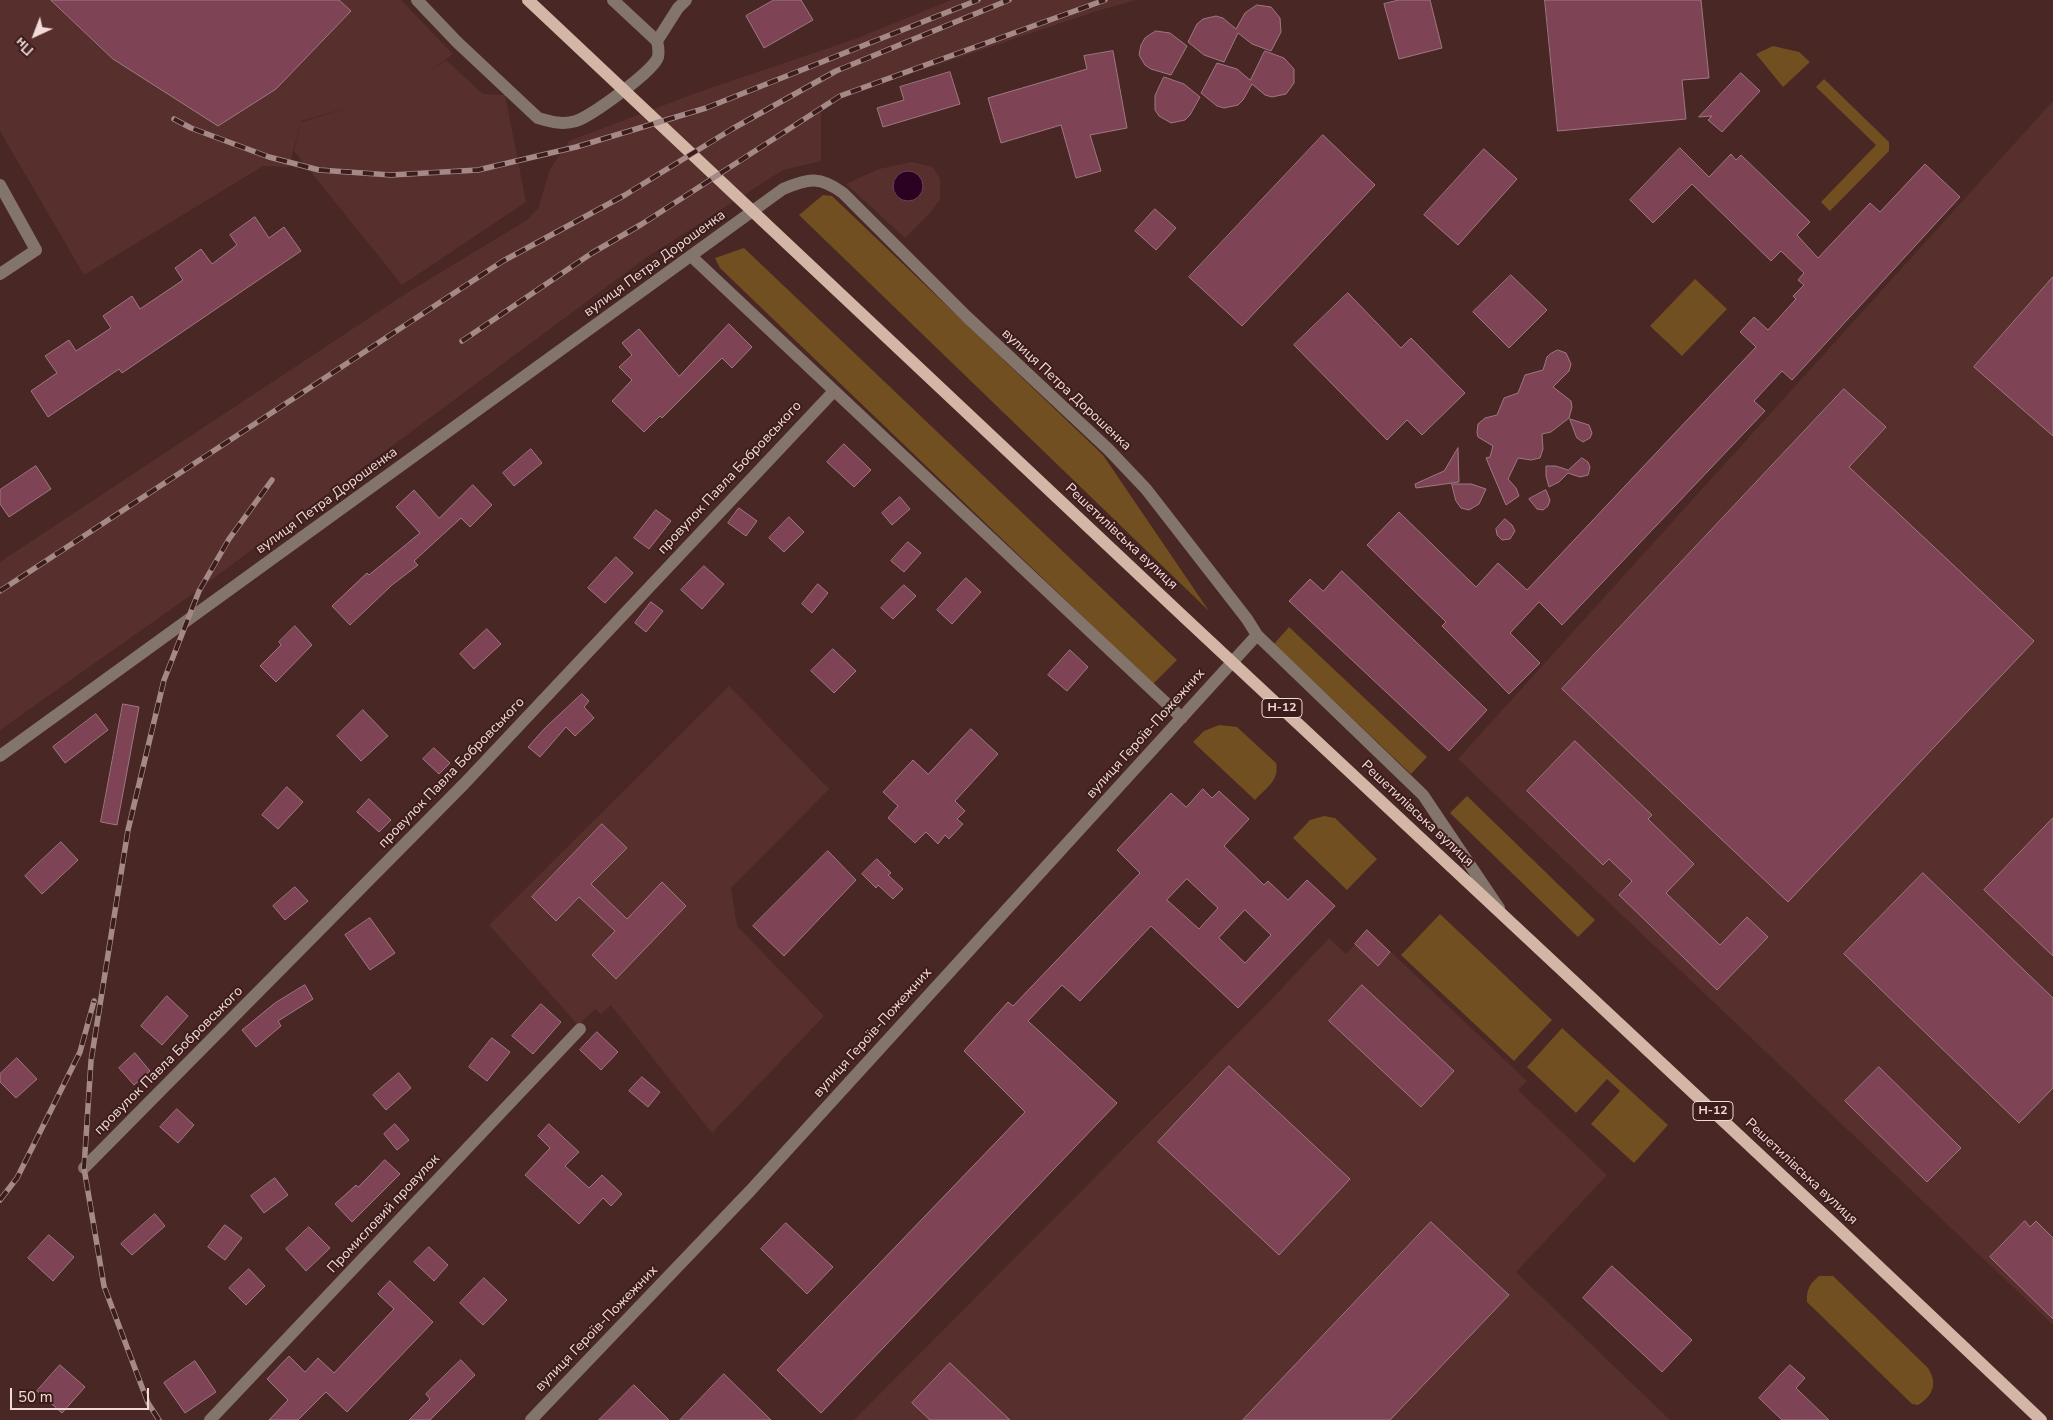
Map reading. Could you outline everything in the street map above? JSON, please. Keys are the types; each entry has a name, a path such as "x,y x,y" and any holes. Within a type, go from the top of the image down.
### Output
{"main road":[{"name":"Решетилівська вулиця","path":"528,0 1232,662 1839,1228 2041,1420"}],"street":[{"path":"417,0 457,42 538,118 554,123 575,121 591,114 650,68 658,56 658,41 678,8 686,0"},
{"path":"613,0 658,41"},
{"name":"вулиця Петра Дорошенка","path":"0,756 783,189 810,181 828,182 843,193 966,316 1108,449 1146,489 1247,619 1257,635 1423,795 1505,917"},
{"path":"0,185 36,250 0,274"},
{"path":"692,256 1182,718"},
{"name":"провулок Павла Бобровського","path":"84,1168 464,784 834,391"},
{"name":"вулиця Героїв-Пожежних","path":"531,1420 756,1184 1257,635"},
{"name":"Промисловий провулок","path":"210,1420 580,1029"}],"shaded area":[{"path":"0,0 401,0 453,54 423,76 446,60 483,94 505,95 526,202 402,285 294,151 301,122 357,105 301,121 289,167 263,166 84,275 0,131"},
{"path":"951,0 1136,0 1097,11 842,97 821,110 821,161 783,170 647,257 184,600 0,730 0,562 410,291 527,220 538,209 550,169 569,141 696,93 858,38"},
{"path":"1773,46 1799,52 1810,62 1783,87 1756,54"},
{"path":"1824,79 1889,142 1889,151 1830,211 1821,202 1876,145 1816,87"},
{"path":"2053,101 2053,1324 2052,1324 1458,759"},
{"path":"912,162 933,167 940,179 940,199 931,212 905,238 846,184 879,169"},
{"path":"908,171 914,172 922,180 922,192 914,200 908,201 902,200 894,192 893,186 894,180 902,172"},
{"path":"823,195 832,196 1103,455 1209,611 799,215"},
{"path":"744,248 1177,660 1153,684 720,268 715,258"},
{"path":"1695,279 1727,309 1682,356 1650,326"},
{"path":"1289,627 1427,757 1411,774 1274,644"},
{"path":"729,686 829,789 731,888 737,926 824,1016 712,1133 611,1005 601,1014 595,1009 578,1025 489,925"},
{"path":"1219,725 1237,727 1276,763 1277,769 1274,779 1268,788 1255,800 1193,742 1204,731"},
{"path":"1467,796 1595,920 1578,937 1450,813"},
{"path":"1324,816 1335,818 1377,859 1347,890 1293,838 1310,820"},
{"path":"1440,914 1552,1020 1514,1061 1401,955"},
{"path":"1329,938 1346,954 1355,944 1378,965 1391,952 1527,1081 1518,1090 1607,1175 1516,1272 1670,1420 854,1420 1271,1000"},
{"path":"1562,1028 1668,1125 1634,1163 1591,1124 1620,1091 1607,1079 1576,1113 1527,1067"},
{"path":"1819,1276 1833,1276 1928,1368 1933,1384 1927,1398 1918,1405 1912,1404 1807,1302 1809,1287"}],"building":[{"path":"51,0 339,0 351,11 276,89 218,126 113,59"},
{"path":"774,0 801,0 813,20 764,48 746,16"},
{"path":"1399,0 1430,0 1442,48 1399,59 1384,4"},
{"path":"1545,0 1701,0 1709,78 1682,80 1686,119 1558,131"},
{"path":"1257,5 1271,7 1280,18 1281,32 1271,51 1252,44 1238,33 1224,62 1204,55 1188,42 1197,24 1203,19 1216,16 1223,18 1236,29 1245,13"},
{"path":"1156,31 1170,33 1187,46 1171,75 1151,69 1145,65 1139,55 1145,38"},
{"path":"1113,51 1127,128 1090,135 1101,171 1076,178 1061,125 1001,143 988,98 1087,69 1084,56"},
{"path":"1265,51 1284,58 1294,69 1294,83 1286,94 1272,97 1265,95 1252,84 1238,105 1224,108 1217,106 1201,93 1217,63 1237,69 1250,80"},
{"path":"950,72 960,104 883,127 877,108 904,100 900,87"},
{"path":"1741,73 1760,91 1722,132 1708,120 1712,116 1699,117"},
{"path":"1164,77 1184,84 1200,97 1185,120 1171,123 1159,116 1155,110 1155,96"},
{"path":"1323,135 1375,185 1242,326 1189,277"},
{"path":"1680,148 1709,177 1731,154 1736,160 1741,155 1810,222 1797,235 1818,258 1870,203 1880,212 1925,164 1960,197 1792,380 1782,371 1754,401 1765,411 1562,625 1539,602 1510,633 1540,663 1509,694 1442,626 1446,622 1367,545 1399,512 1476,587 1498,563 1527,590 1756,347 1740,332 1754,317 1768,330 1796,299 1793,296 1804,285 1798,280 1804,273 1781,251 1771,261 1692,184 1653,223 1630,200"},
{"path":"1484,149 1517,179 1458,245 1424,215"},
{"path":"1155,209 1176,228 1156,250 1135,231"},
{"path":"255,217 269,238 284,227 301,251 122,373 119,369 48,417 31,391 57,373 45,356 69,340 76,351 111,328 103,316 132,296 140,309 183,280 175,268 201,249 212,264 237,245 230,235"},
{"path":"1511,275 1547,310 1509,348 1473,312"},
{"path":"2053,277 2053,436 1974,367"},
{"path":"1348,293 1401,348 1411,338 1465,393 1422,435 1407,420 1387,440 1294,345"},
{"path":"729,324 752,347 732,368 722,358 662,418 660,416 644,432 612,401 632,380 619,367 632,355 622,343 639,329 679,376"},
{"path":"1558,350 1566,353 1571,364 1569,371 1553,387 1571,401 1572,407 1569,418 1551,432 1542,434 1543,449 1540,458 1531,460 1518,458 1508,479 1516,488 1519,496 1506,505 1486,458 1490,457 1493,446 1478,437 1478,424 1485,418 1497,415 1504,398 1518,393 1525,375 1543,370 1547,357"},
{"path":"1844,389 1886,427 1849,467 2034,641 1788,902 1562,689"},
{"path":"1570,419 1589,425 1592,433 1590,438 1583,442 1577,438"},
{"path":"844,444 871,470 854,487 827,462"},
{"path":"1458,448 1459,482 1416,488 1415,484 1444,471"},
{"path":"531,449 542,463 514,486 503,473"},
{"path":"1582,458 1588,462 1590,467 1588,475 1580,477 1568,473 1559,482 1549,487 1546,466 1556,466 1568,470"},
{"path":"36,466 51,489 9,517 0,504 0,490"},
{"path":"1452,484 1471,484 1486,489 1479,504 1469,510 1461,508 1456,501"},
{"path":"473,485 492,505 470,527 461,518 414,561 418,565 392,585 350,625 332,606 367,573 369,575 420,533 396,507 414,490 439,518"},
{"path":"1546,490 1550,500 1548,506 1543,510 1537,509 1529,499"},
{"path":"900,497 910,509 892,525 882,513"},
{"path":"739,508 757,521 746,536 728,523"},
{"path":"656,510 671,521 649,549 634,538"},
{"path":"789,517 804,532 784,552 769,538"},
{"path":"1505,519 1512,525 1515,531 1510,539 1502,540 1497,535 1496,529"},
{"path":"908,542 921,553 904,572 891,561"},
{"path":"616,557 633,573 605,603 588,588"},
{"path":"704,566 724,584 702,609 681,590"},
{"path":"1342,571 1487,710 1449,751 1289,601 1310,579 1323,591"},
{"path":"966,578 981,592 952,624 937,610"},
{"path":"818,584 828,593 812,613 802,604"},
{"path":"904,585 916,596 893,619 881,608"},
{"path":"651,602 663,611 646,632 635,623"},
{"path":"295,626 312,645 276,682 260,666 281,645 279,642"},
{"path":"487,629 501,644 474,669 460,654"},
{"path":"833,649 856,671 834,693 811,671"},
{"path":"1070,650 1088,667 1067,691 1048,675"},
{"path":"582,694 589,701 584,707 594,718 575,736 566,727 540,757 528,747 545,728"},
{"path":"123,704 139,707 117,825 101,822"},
{"path":"363,710 388,736 361,761 337,736"},
{"path":"96,714 108,730 65,763 53,747"},
{"path":"971,729 998,754 955,801 965,811 957,819 963,824 949,839 945,835 938,844 926,832 915,843 888,818 898,806 883,792 913,760 928,774"},
{"path":"1575,741 1652,815 1648,819 1694,864 1666,893 1720,945 1747,917 1768,937 1717,990 1619,895 1632,881 1609,859 1603,865 1527,791"},
{"path":"434,748 450,763 439,774 423,759"},
{"path":"287,787 303,802 278,829 262,815"},
{"path":"1203,789 1212,798 1219,791 1249,819 1224,846 1264,885 1268,881 1288,900 1307,880 1335,906 1238,1008 1151,926 1080,1001 1062,985 1028,1021 1117,1103 821,1413 777,1370 1025,1112 964,1051 1008,1002 1013,1006 1140,873 1117,850 1171,793 1186,807","holes":["1187,879 1218,908 1199,929 1167,900","1245,910 1271,935 1245,963 1219,938"]},
{"path":"369,799 391,820 379,832 357,812"},
{"path":"2053,818 2053,956 1984,890"},
{"path":"602,824 627,848 591,884 627,919 662,882 686,906 616,979 592,955 615,931 579,897 556,921 532,897"},
{"path":"61,842 78,860 42,894 25,876"},
{"path":"828,851 856,880 784,956 753,926"},
{"path":"877,859 891,873 888,875 903,889 893,899 878,885 876,888 862,874"},
{"path":"1923,873 2053,998 2053,1088 2019,1123 1844,954"},
{"path":"295,887 308,901 285,920 273,906"},
{"path":"370,918 395,953 370,970 345,935"},
{"path":"1367,930 1390,952 1378,966 1355,944"},
{"path":"305,985 313,999 278,1021 281,1026 256,1047 242,1030 275,1003"},
{"path":"1362,985 1454,1071 1421,1107 1329,1021"},
{"path":"167,996 188,1016 162,1045 141,1026"},
{"path":"541,1004 561,1022 533,1054 512,1036"},
{"path":"597,1032 618,1052 601,1070 580,1050"},
{"path":"492,1038 510,1052 487,1081 469,1067"},
{"path":"135,1053 150,1071 134,1085 119,1068"},
{"path":"17,1058 37,1079 16,1098 0,1082 0,1074"},
{"path":"1229,1066 1350,1179 1279,1255 1158,1142"},
{"path":"1879,1067 1961,1148 1927,1182 1845,1101"},
{"path":"399,1073 411,1088 386,1110 373,1095"},
{"path":"642,1077 660,1092 648,1107 629,1091"},
{"path":"177,1109 194,1125 178,1143 160,1127"},
{"path":"395,1124 409,1140 397,1150 384,1134"},
{"path":"549,1124 579,1152 565,1166 589,1188 602,1175 622,1194 611,1206 603,1198 579,1224 525,1175 550,1148 538,1136"},
{"path":"385,1160 400,1174 352,1222 335,1204 356,1185 358,1187"},
{"path":"275,1178 288,1195 264,1213 251,1196"},
{"path":"155,1214 165,1226 132,1255 121,1244"},
{"path":"2025,1221 2030,1227 2036,1221 2053,1238 2053,1319 1990,1257"},
{"path":"1431,1222 1509,1295 1390,1420 1243,1420"},
{"path":"786,1223 833,1267 807,1294 761,1249"},
{"path":"225,1225 242,1238 225,1260 208,1247"},
{"path":"309,1227 330,1248 306,1271 286,1249"},
{"path":"49,1235 74,1257 53,1281 28,1258"},
{"path":"429,1247 448,1265 434,1281 414,1262"},
{"path":"1612,1266 1692,1340 1662,1372 1583,1298"},
{"path":"249,1269 265,1286 246,1305 229,1288"},
{"path":"484,1278 507,1300 483,1325 460,1303"},
{"path":"390,1281 433,1322 347,1412 326,1392 298,1420 269,1420 288,1400 267,1379 289,1356 305,1372 318,1358 334,1373 394,1309 378,1294"},
{"path":"461,1360 475,1375 430,1420 409,1420 430,1399 426,1394"},
{"path":"195,1361 216,1392 185,1413 164,1383"},
{"path":"950,1363 1010,1420 930,1420 912,1403"},
{"path":"60,1365 85,1387 62,1413 37,1391"},
{"path":"1790,1365 1805,1378 1796,1388 1829,1420 1782,1420 1759,1398"},
{"path":"724,1374 771,1420 680,1420"},
{"path":"634,1385 669,1420 599,1420"}],"railway":[{"path":"174,119 191,128 269,157 319,170 391,175 478,170 576,147 706,108 978,0"},
{"path":"0,591 503,261 625,195 732,129 836,71 1009,0"},
{"path":"462,341 592,253 642,224 840,96 1105,0"},
{"path":"159,1420 148,1403 104,1286 84,1168 91,1061 128,830 164,680 199,591 229,539 272,480"},
{"path":"0,1200 17,1178 80,1052 94,1001"}]}
